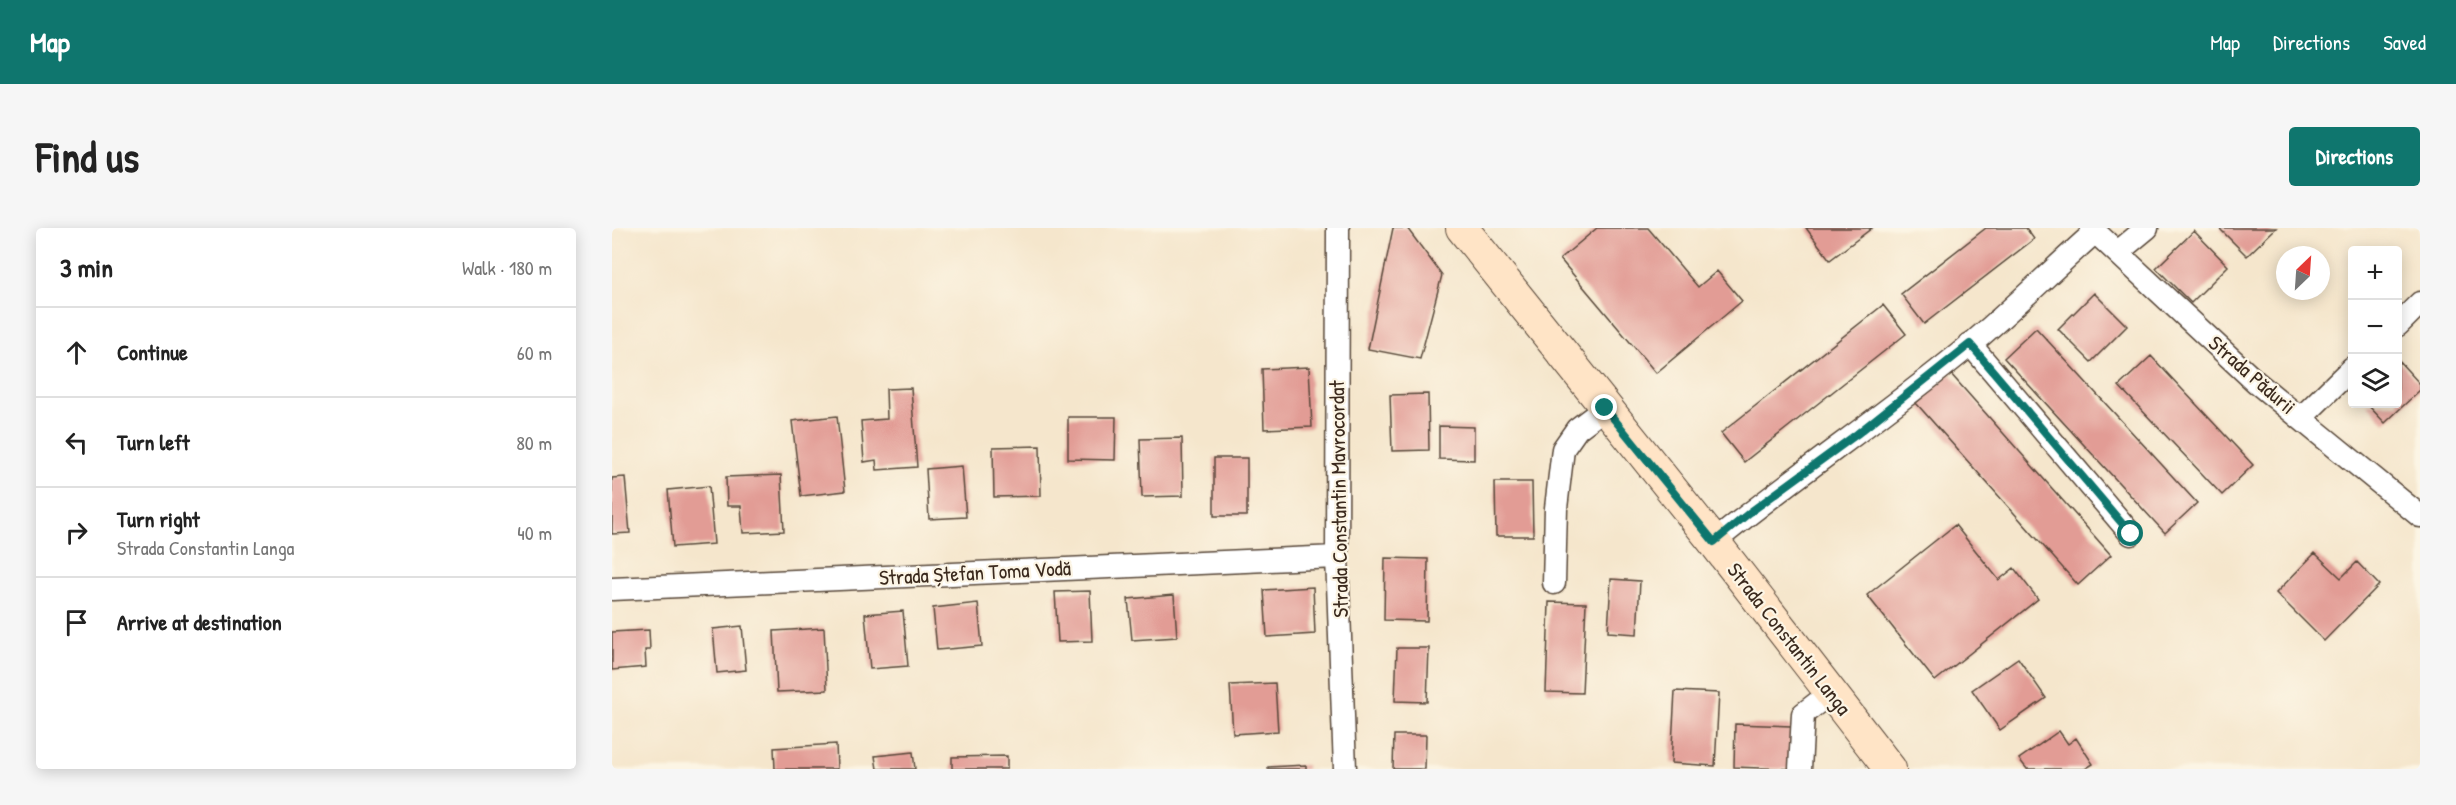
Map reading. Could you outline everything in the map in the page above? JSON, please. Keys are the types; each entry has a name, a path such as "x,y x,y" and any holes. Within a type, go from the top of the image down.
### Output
{"main road":[{"name":"Strada Constantin Langa","path":"1462,228 1714,542 1890,769"}],"street":[{"name":"Strada Constantin Mavrocordat","path":"1338,228 1337,557 1345,769"},
{"path":"2118,252 2146,228"},
{"path":"1714,542 1749,513 1857,434 1970,344 2093,230"},
{"name":"Strada Pădurii","path":"2093,230 2256,382 2420,515"},
{"path":"2402,320 2420,303"},
{"path":"1970,344 2131,534"},
{"path":"2301,418 2348,372"},
{"path":"1554,583 1556,508 1563,449 1577,429 1605,408"},
{"name":"Strada Ștefan Toma Vodă","path":"612,589 1337,557"},
{"path":"1800,769 1803,714 1830,693"}],"building":[{"path":"1393,228 1407,228 1442,275 1420,359 1368,349"},
{"path":"1597,228 1648,228 1698,287 1717,271 1742,301 1656,373 1560,259"},
{"path":"1806,228 1872,228 1830,260"},
{"path":"1986,228 2026,228 2034,239 1924,324 1901,294"},
{"path":"2219,228 2276,228 2247,256"},
{"path":"2194,231 2228,266 2191,303 2156,268"},
{"path":"2094,293 2127,326 2091,362 2058,329"},
{"path":"1883,305 1906,334 1744,462 1721,433"},
{"path":"2036,328 2197,503 2165,533 2004,358"},
{"path":"2151,356 2253,465 2222,495 2119,386"},
{"path":"2402,364 2420,384 2420,390 2402,407"},
{"path":"1309,367 1312,427 1264,429 1262,369"},
{"path":"1950,373 2111,555 2078,585 1916,403"},
{"path":"911,388 917,467 877,470 876,460 864,462 861,421 887,419 886,389"},
{"path":"1428,394 1429,450 1392,451 1390,395"},
{"path":"2371,408 2401,408 2385,423"},
{"path":"837,416 845,491 801,496 792,421"},
{"path":"1068,417 1116,417 1115,460 1068,459"},
{"path":"1439,426 1474,427 1474,460 1439,459"},
{"path":"1182,438 1183,496 1142,497 1140,439"},
{"path":"1040,446 1041,496 994,497 993,447"},
{"path":"1214,458 1247,458 1247,516 1214,516"},
{"path":"962,466 966,517 929,519 926,469"},
{"path":"781,475 784,531 743,533 741,506 727,506 726,477"},
{"path":"625,477 630,533 612,534 612,478"},
{"path":"1495,482 1532,482 1533,536 1496,536"},
{"path":"709,486 714,544 673,547 668,490"},
{"path":"1955,525 1999,580 2014,568 2038,599 1935,681 1867,595"},
{"path":"2315,553 2341,578 2357,562 2379,585 2324,641 2276,593"},
{"path":"1385,558 1428,559 1427,621 1384,620"},
{"path":"1611,579 1640,581 1637,634 1608,632"},
{"path":"1313,587 1315,634 1267,637 1264,590"},
{"path":"1090,591 1092,641 1058,642 1055,592"},
{"path":"1174,595 1177,637 1132,640 1128,599"},
{"path":"1549,602 1586,603 1582,693 1546,692"},
{"path":"978,603 982,646 937,650 933,608"},
{"path":"903,611 908,666 870,669 865,614"},
{"path":"742,626 746,670 717,673 713,629"},
{"path":"824,628 827,690 777,692 774,631"},
{"path":"649,630 650,650 645,650 646,667 612,670 612,632"},
{"path":"1397,648 1429,648 1427,702 1395,701"},
{"path":"2018,658 2046,698 2000,730 1972,690"},
{"path":"1275,683 1278,731 1233,734 1230,685"},
{"path":"1675,691 1719,693 1715,766 1671,763"},
{"path":"1735,724 1791,726 1790,769 1734,767"},
{"path":"2059,731 2068,744 2076,738 2093,764 2085,769 2027,769 2019,759"},
{"path":"1394,735 1426,735 1425,769 1393,769"},
{"path":"836,744 837,769 775,769 774,748"},
{"path":"913,752 915,769 877,769 875,756"},
{"path":"1007,756 1007,769 952,769 952,757"},
{"path":"1306,765 1306,769 1268,769 1268,767"}],"route":[{"path":"1605,408 1714,542 1749,513 1857,434 1970,344 2131,534"}]}
